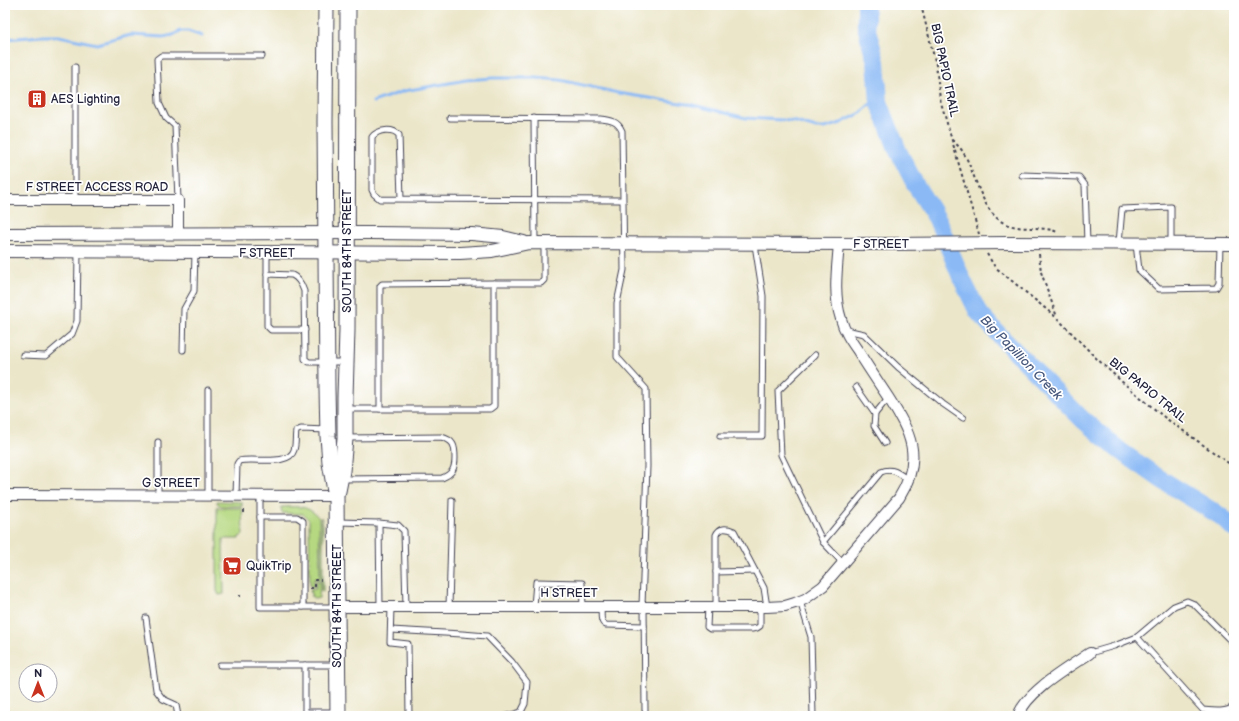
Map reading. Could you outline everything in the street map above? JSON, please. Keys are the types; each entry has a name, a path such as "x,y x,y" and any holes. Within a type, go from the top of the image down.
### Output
{"main road":[{"name":"SOUTH 84TH STREET","path":"326,5 326,363 330,463 336,496 337,522 338,714"},
{"name":"SOUTH 84TH STREET","path":"336,496 340,479 345,438 348,5"}],"street":[{"name":"F STREET ACCESS ROAD","path":"5,200 178,200 178,234"},
{"name":"F STREET","path":"5,234 472,234 503,237 536,243 1234,244"},
{"name":"F STREET","path":"5,251 460,253 492,251 536,243"},
{"name":"H STREET","path":"338,607 764,607 785,606 800,601 823,586 899,498 908,480 912,459 911,442 903,421 845,330 837,306 836,292 839,244"},
{"name":"G STREET","path":"5,495 336,496"},
{"path":"1018,716 1024,704 1034,693 1090,652"}],"lane":[{"path":"178,200 175,126 166,118 159,103 157,60 162,56 262,56"},
{"path":"75,67 75,200"},
{"path":"450,118 601,119 617,124 622,130 624,270 617,303 617,357 646,389 647,466 643,606 645,710"},
{"path":"380,409 380,286 382,284 541,282 544,280 536,243 534,199 534,118"},
{"path":"401,199 399,135 393,131 379,131 372,137 372,190 380,199 622,200"},
{"path":"1022,175 1079,177 1086,185 1088,244"},
{"path":"1119,244 1122,209 1171,207 1171,244"},
{"path":"720,436 762,436 763,296 755,244"},
{"path":"1136,244 1139,270 1159,289 1216,288 1219,283 1220,244"},
{"path":"23,355 46,356 72,334 77,321 78,252"},
{"path":"183,350 184,309 194,291 194,252"},
{"path":"267,253 267,326 271,330 305,330"},
{"path":"267,274 292,275 296,277 301,284 304,291 305,359 309,362 346,362"},
{"path":"345,409 490,409 494,406 494,282"},
{"path":"845,330 864,334 898,367 943,404 963,418"},
{"path":"815,355 778,391 781,455 823,542 843,563"},
{"path":"856,387 874,414 874,426 885,443"},
{"path":"208,390 208,496"},
{"path":"874,414 888,398"},
{"path":"236,496 237,464 239,461 282,460 291,455 294,450 296,431 301,429 328,430"},
{"path":"340,479 442,478 449,475 453,471 455,465 455,448 450,440 446,438 345,438"},
{"path":"158,442 158,496"},
{"path":"823,542 881,472 887,469 896,471 908,480"},
{"path":"260,496 260,608 338,607"},
{"path":"449,607 452,500"},
{"path":"260,517 297,517 303,521 304,607"},
{"path":"337,522 398,525 404,531 406,607"},
{"path":"379,523 380,607"},
{"path":"729,529 734,531 755,571 764,588 764,607 760,626 757,628 745,629 710,629 707,627 712,607 716,572 716,535 718,531 729,529"},
{"path":"716,572 755,571"},
{"path":"534,606 536,582 582,583 583,606"},
{"path":"800,601 810,638 813,716"},
{"path":"1090,652 1114,646 1137,637 1174,606 1187,601 1194,604 1234,644"},
{"path":"602,606 603,624 644,626"},
{"path":"391,607 390,642 408,644 409,716"},
{"path":"146,618 156,690 163,699 176,705 178,716"},
{"path":"391,630 487,636 512,662 527,682 525,704 521,712 507,716"},
{"path":"1137,637 1203,710 1216,712 1232,708 1234,706"},
{"path":"220,665 338,665"},
{"path":"305,665 304,714 338,714"},
{"path":"5,712 9,716"}],"path":[{"name":"BIG PAPIO TRAIL","path":"921,5 936,65 940,99 952,140 962,151 985,202 992,213 1005,223 1020,228 1045,229 1059,233"},
{"name":"BIG PAPIO TRAIL","path":"1039,253 1040,272 1057,318 1121,381 1164,417 1234,467"},
{"path":"310,588 315,588 315,580 320,580"}],"green space":[{"path":"217,501 242,502 242,506 221,506 217,503"},
{"path":"217,506 220,508 242,508 243,535 239,537 239,539 223,539 224,594 219,595 217,591"},
{"path":"281,507 306,508 319,518 320,579 314,579 314,587 310,586 309,520 303,514 282,513"},
{"path":"321,517 323,525 323,592 321,591"},
{"path":"316,581 320,581 319,598 315,599 312,597 310,590 316,589"}],"waterway":[{"name":"Big Papillion Creek","path":"866,5 866,26 876,62 879,102 898,151 915,184 937,219 961,277 978,312 1082,419 1119,450 1159,478 1222,517 1234,529"},
{"path":"5,39 59,36 97,44 131,35 164,37 173,35 180,31 188,31 202,36"},
{"path":"373,102 404,91 466,80 492,78 536,78 560,80 618,93 693,105 746,118 783,120 816,128 825,128 841,123 861,113 869,105 879,102"}],"place":[{"name":"AES Lighting","path":"37,99"},
{"name":"QuikTrip","path":"232,566"}]}
